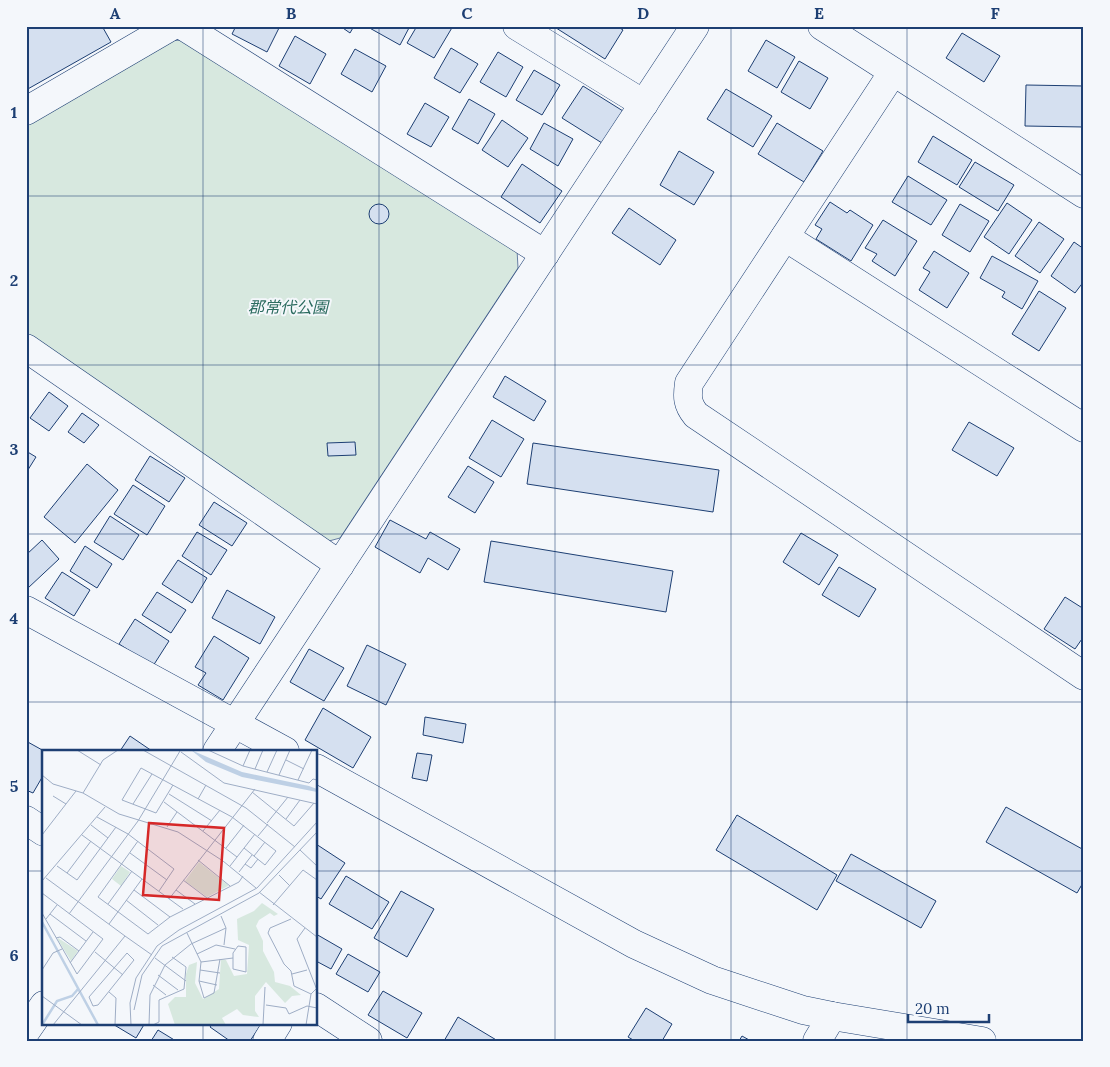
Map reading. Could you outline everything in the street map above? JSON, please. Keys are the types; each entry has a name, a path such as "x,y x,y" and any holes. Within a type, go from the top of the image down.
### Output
{"street":[{"path":"26,111 172,26"},
{"path":"183,26 545,254"},
{"path":"517,26 644,104"},
{"path":"217,750 695,26"},
{"path":"822,26 1084,194"},
{"path":"893,72 689,383 687,396 689,407 696,415 1084,676"},
{"path":"785,236 1084,428"},
{"path":"26,348 340,565"},
{"path":"26,610 283,750"},
{"path":"318,769 674,964 712,980 803,1010 982,1041"},
{"path":"26,820 42,831"},
{"path":"318,1008 368,1041"},
{"path":"26,1031 42,1009"},
{"path":"817,1041 832,1016"},
{"path":"266,1041 277,1024"}],"green space":[{"name":"郡常代公園","path":"181,40 517,249 518,268 340,538 329,541 26,333 26,125 168,41"}],"building":[{"path":"26,26 102,26 111,42 26,90"},
{"path":"236,26 280,26 267,52 232,34"},
{"path":"340,26 354,26 350,33"},
{"path":"366,26 410,26 400,45"},
{"path":"417,26 453,26 434,58 407,43"},
{"path":"553,26 617,26 623,30 605,59"},
{"path":"962,33 1000,56 984,82 946,58"},
{"path":"295,36 326,54 310,84 279,66"},
{"path":"766,40 795,57 777,88 748,71"},
{"path":"451,48 478,64 460,93 434,78"},
{"path":"355,49 386,66 372,92 341,74"},
{"path":"498,52 523,67 506,97 480,82"},
{"path":"799,61 828,78 810,109 781,92"},
{"path":"534,70 560,85 542,115 516,100"},
{"path":"1026,85 1084,86 1084,127 1025,126"},
{"path":"583,86 623,111 602,143 562,118"},
{"path":"726,89 772,116 753,147 707,119"},
{"path":"469,99 495,114 478,144 452,129"},
{"path":"425,103 449,117 431,147 407,134"},
{"path":"502,120 528,138 508,167 482,150"},
{"path":"544,123 573,139 558,166 530,149"},
{"path":"777,123 823,151 804,182 758,154"},
{"path":"933,136 972,160 957,185 918,162"},
{"path":"679,151 714,172 694,205 660,185"},
{"path":"975,162 1014,185 998,211 959,187"},
{"path":"522,164 562,191 540,223 501,197"},
{"path":"908,176 947,200 931,225 892,202"},
{"path":"830,202 847,213 850,210 873,225 851,261 816,239 822,229 815,225"},
{"path":"1007,203 1032,220 1009,254 984,237"},
{"path":"375,204 383,204 389,210 389,218 383,224 375,224 369,218 369,210"},
{"path":"960,204 989,221 970,252 942,235"},
{"path":"629,208 676,240 660,265 612,233"},
{"path":"883,220 917,241 895,276 872,261 877,254 865,248"},
{"path":"1039,222 1064,239 1040,273 1015,256"},
{"path":"1074,242 1084,249 1084,281 1075,293 1051,276"},
{"path":"934,251 969,273 947,308 919,290 930,272 923,268"},
{"path":"992,256 1038,281 1022,309 1002,297 1005,292 980,278"},
{"path":"1039,291 1066,308 1039,351 1012,334"},
{"path":"505,376 546,401 534,421 493,397"},
{"path":"49,392 68,406 49,431 30,418"},
{"path":"82,413 99,425 84,443 68,432"},
{"path":"492,420 524,439 501,477 469,458"},
{"path":"969,422 1014,448 997,476 952,450"},
{"path":"355,442 356,455 328,456 327,443"},
{"path":"533,443 719,470 713,512 527,484"},
{"path":"26,451 36,457 26,473"},
{"path":"150,456 185,478 169,502 135,480"},
{"path":"87,464 118,490 75,543 44,517"},
{"path":"468,466 494,482 475,513 448,497"},
{"path":"133,485 165,506 147,535 114,514"},
{"path":"214,502 247,523 232,546 199,525"},
{"path":"110,516 139,535 123,560 94,542"},
{"path":"390,520 426,539 430,532 460,549 448,570 428,558 420,573 375,547"},
{"path":"197,532 227,550 211,575 182,556"},
{"path":"801,533 838,555 819,585 783,562"},
{"path":"42,540 59,559 28,588 26,585 26,555"},
{"path":"491,541 673,571 666,612 484,582"},
{"path":"85,546 112,564 97,588 70,571"},
{"path":"178,560 207,578 192,603 162,584"},
{"path":"839,567 876,589 859,617 822,595"},
{"path":"62,572 90,590 74,616 45,598"},
{"path":"227,590 275,617 260,644 212,618"},
{"path":"157,592 186,610 171,633 142,615"},
{"path":"1065,597 1084,609 1084,636 1075,649 1044,629"},
{"path":"135,619 169,641 153,666 119,644"},
{"path":"214,636 249,658 223,700 198,685 206,673 195,667"},
{"path":"367,645 406,664 386,705 347,686"},
{"path":"309,649 344,668 324,701 290,682"},
{"path":"323,708 371,737 353,768 305,740"},
{"path":"425,717 466,724 463,743 423,735"},
{"path":"130,736 151,750 121,750"},
{"path":"26,741 42,750 42,777 33,793 26,790"},
{"path":"417,753 432,755 427,781 412,778"},
{"path":"1006,807 1084,850 1084,881 1077,893 986,842"},
{"path":"737,815 837,875 817,910 716,850"},
{"path":"318,845 345,863 321,899 318,897"},
{"path":"851,854 936,901 921,928 836,881"},
{"path":"346,876 389,902 372,929 329,904"},
{"path":"401,891 434,909 407,957 374,938"},
{"path":"318,935 342,949 331,969 318,962"},
{"path":"348,954 380,972 368,992 336,974"},
{"path":"383,991 422,1013 407,1038 368,1015"},
{"path":"646,1008 672,1024 662,1041 635,1041 628,1037"},
{"path":"458,1017 498,1041 444,1041"},
{"path":"113,1024 144,1024 136,1038"},
{"path":"212,1024 261,1024 250,1041 230,1041 210,1027"},
{"path":"158,1030 176,1041 151,1041"},
{"path":"742,1036 751,1041 739,1041"}]}
